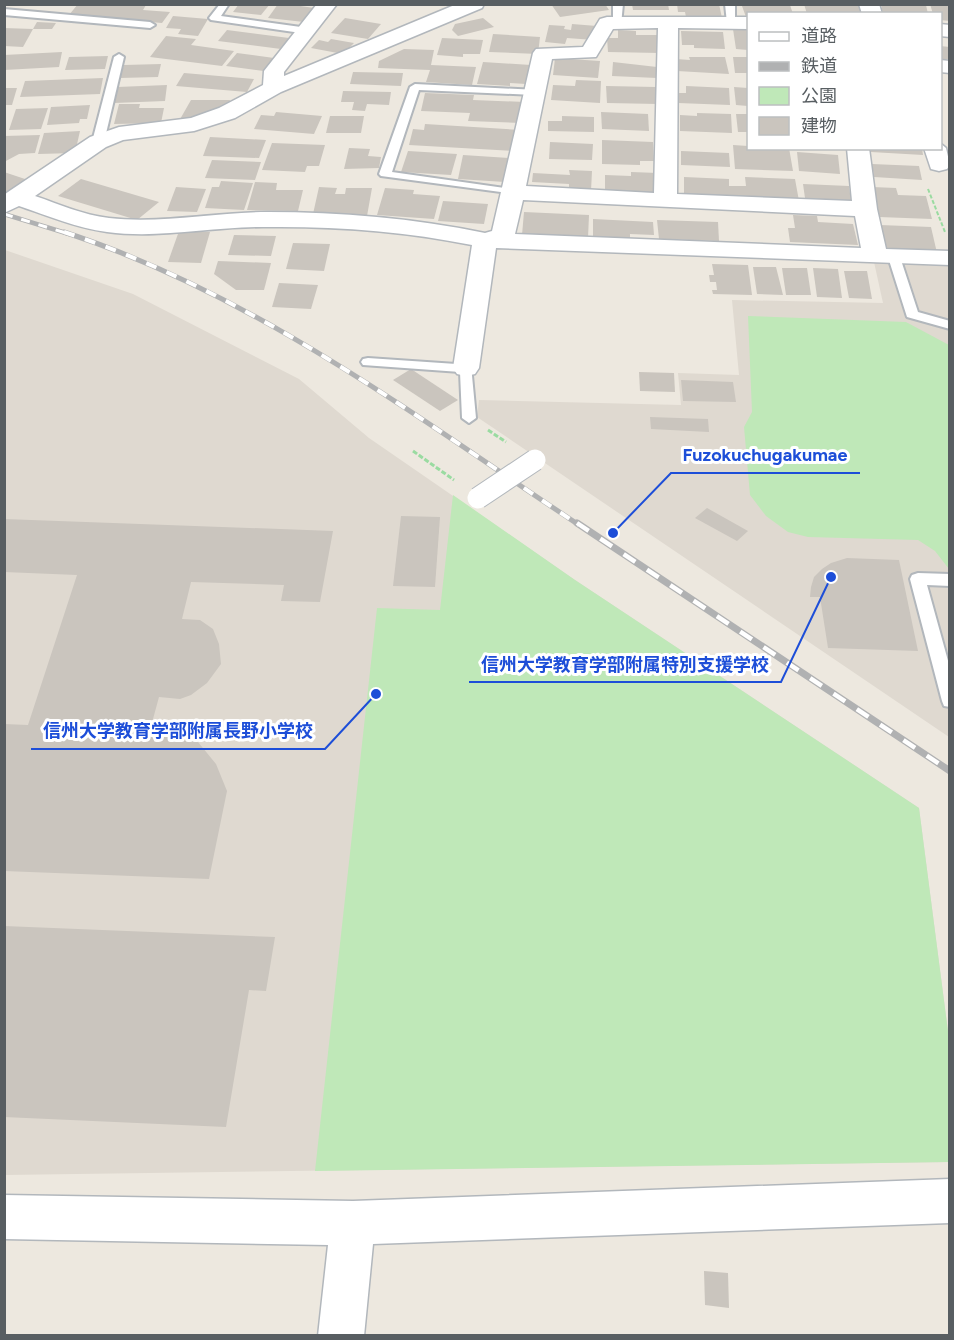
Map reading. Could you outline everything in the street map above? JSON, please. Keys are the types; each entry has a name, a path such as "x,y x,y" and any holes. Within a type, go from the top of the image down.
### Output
{"street":[{"path":"274,88 274,71 328,4"},
{"path":"10,202 98,142 119,134 194,124 228,113 274,88 475,4"},
{"path":"485,240 503,236 543,53 589,53 607,23 618,14 669,22 737,17"},
{"path":"664,201 668,77 666,37 669,22"},
{"path":"858,150 866,209 884,256"},
{"path":"512,192 866,209"},
{"path":"10,202 105,225 147,228 235,220 387,224 449,232 485,240 884,256 948,246"},
{"path":"466,368 485,240"},
{"path":"478,498 535,460"},
{"path":"4,1217 352,1223 950,1201"},
{"path":"341,1335 352,1223"}],"lane":[{"path":"225,4 214,18 308,31"},
{"path":"4,12 150,25"},
{"path":"98,142 119,57"},
{"path":"512,192 386,174 415,87 534,92"},
{"path":"884,256 912,314 950,325"},
{"path":"368,362 466,368 469,418"},
{"path":"950,580 918,579 950,701"}],"path":[{"path":"937,156 927,186 948,246"},
{"path":"469,418 535,460"},
{"path":"413,451 478,498"}],"shaded area":[{"path":"5,250 133,294 299,379 369,438 575,580 919,808 949,1039 949,1162 5,1175"},
{"path":"874,262 949,263 949,737 477,417 479,400 681,405 678,373 739,375 732,300 883,303"}],"green space":[{"path":"748,316 906,322 949,345 949,569 935,551 918,540 808,537 788,532 766,516 750,495 744,427 752,412"},
{"path":"453,495 575,580 919,808 949,1039 949,1162 315,1171 377,608 440,610"}],"building":[{"path":"78,4 146,5 143,10 170,12 162,23 69,15"},
{"path":"239,4 270,4 261,15 233,12"},
{"path":"278,4 314,8 304,22 268,18"},
{"path":"551,4 605,4 609,10 560,17"},
{"path":"632,4 668,4 669,10 633,10"},
{"path":"677,4 719,4 722,18 686,17 685,12 678,12"},
{"path":"804,4 862,4 865,12 806,12"},
{"path":"881,4 926,5 928,12 883,12"},
{"path":"930,4 950,4 950,21 942,20 942,12 932,12"},
{"path":"790,5 792,12 747,12 746,17 742,6"},
{"path":"173,16 208,19 198,36 178,34 181,29 166,28"},
{"path":"345,18 381,24 368,39 331,33"},
{"path":"483,18 494,27 458,36 452,30 455,24"},
{"path":"37,22 56,23 52,29 33,29"},
{"path":"572,24 597,26 594,40 567,38 565,44 545,42 549,25 565,26 564,29 571,30"},
{"path":"4,28 33,29 23,47 4,46"},
{"path":"733,29 747,30 747,50 736,49"},
{"path":"227,30 289,38 281,49 218,41"},
{"path":"618,30 636,31 636,35 658,35 660,53 608,52 607,38 618,38"},
{"path":"681,31 723,32 725,49 694,48 694,45 682,45"},
{"path":"493,34 540,37 538,54 489,52"},
{"path":"166,36 196,39 191,45 234,51 222,66 150,57"},
{"path":"442,38 483,40 480,54 463,54 463,57 437,55"},
{"path":"331,39 354,43 343,54 311,48 319,40 328,42"},
{"path":"942,46 950,47 950,59 942,59"},
{"path":"404,49 434,50 431,65 476,67 472,85 426,82 430,70 378,68 379,61"},
{"path":"62,52 59,67 4,70 4,55"},
{"path":"237,53 274,58 264,71 226,66"},
{"path":"108,56 105,69 65,70 69,57"},
{"path":"689,57 725,57 729,74 677,71 676,59 690,60"},
{"path":"733,57 747,57 747,73 735,73"},
{"path":"555,58 600,61 598,78 553,75"},
{"path":"483,62 531,65 526,84 510,83 510,86 477,84"},
{"path":"613,62 657,67 657,78 612,76"},
{"path":"161,64 158,77 120,78 124,65"},
{"path":"353,72 403,73 401,86 350,84"},
{"path":"184,73 254,79 247,92 176,86"},
{"path":"103,78 100,94 20,97 25,81"},
{"path":"576,80 601,81 600,103 551,100 553,85 575,86"},
{"path":"167,85 165,101 114,103 117,87"},
{"path":"606,86 656,87 658,104 607,103"},
{"path":"686,86 729,88 730,105 678,103 678,93 686,93"},
{"path":"734,87 747,88 747,106 736,105"},
{"path":"4,88 17,88 12,105 4,105"},
{"path":"343,91 391,92 389,105 367,104 365,111 352,110 354,102 341,102"},
{"path":"425,93 474,95 473,100 525,102 522,123 468,121 470,113 421,111"},
{"path":"191,100 230,100 229,104 214,113 179,121"},
{"path":"119,104 140,104 139,108 164,108 161,123 114,124"},
{"path":"90,105 87,119 80,119 79,123 47,125 51,107"},
{"path":"48,108 41,129 9,130 16,109"},
{"path":"276,112 322,116 314,134 254,129 261,115 274,116"},
{"path":"601,112 648,114 649,131 602,129"},
{"path":"697,113 731,114 732,133 680,131 680,115 697,116"},
{"path":"736,114 747,114 747,132 738,132"},
{"path":"330,116 364,116 361,133 326,133"},
{"path":"562,116 594,117 594,132 548,131 548,121 562,121"},
{"path":"425,124 520,130 516,151 409,145 413,129 424,130"},
{"path":"80,131 75,153 38,154 44,133"},
{"path":"40,135 35,153 19,154 4,162 4,136"},
{"path":"210,137 266,140 259,158 203,156"},
{"path":"602,140 653,142 654,161 640,161 640,165 602,164"},
{"path":"550,142 593,144 592,160 549,159"},
{"path":"272,143 325,145 319,166 307,166 305,172 262,170"},
{"path":"733,145 747,146 747,150 789,150 793,171 735,169"},
{"path":"349,148 370,149 368,156 381,157 379,168 344,169"},
{"path":"870,150 922,150 923,155 871,152"},
{"path":"408,151 457,154 451,175 401,172"},
{"path":"681,151 729,153 730,167 681,165"},
{"path":"797,152 838,155 840,174 799,171"},
{"path":"463,155 509,158 505,182 458,179"},
{"path":"212,160 261,162 255,180 205,178"},
{"path":"872,164 919,166 922,180 874,177"},
{"path":"569,170 592,171 591,191 569,190 569,184 532,182 533,173 570,175"},
{"path":"4,172 31,181 4,200"},
{"path":"631,172 658,173 658,193 605,191 605,175 631,176"},
{"path":"684,177 729,179 729,186 746,186 745,177 795,179 799,201 684,197"},
{"path":"81,179 159,202 137,220 58,196"},
{"path":"221,181 253,183 244,210 205,208 212,187 219,187"},
{"path":"255,182 277,183 276,190 303,190 298,211 247,210"},
{"path":"803,184 849,186 851,201 805,198"},
{"path":"176,187 206,189 197,212 167,211"},
{"path":"319,187 337,188 335,194 345,194 346,188 372,188 367,216 313,214"},
{"path":"872,187 896,188 898,195 926,196 932,219 879,217"},
{"path":"385,188 414,190 413,194 440,196 434,219 377,215"},
{"path":"443,201 488,204 484,224 438,221"},
{"path":"524,212 589,215 588,238 522,235"},
{"path":"793,215 817,216 818,222 853,224 858,245 790,242 788,228 795,228"},
{"path":"593,219 653,222 654,235 630,234 630,240 593,238"},
{"path":"657,220 718,222 719,241 659,239"},
{"path":"880,225 931,227 937,253 885,250"},
{"path":"179,231 210,232 201,263 168,262"},
{"path":"234,235 276,236 271,256 228,255"},
{"path":"293,243 330,244 324,271 286,269"},
{"path":"218,261 271,263 264,290 236,290 214,274"},
{"path":"712,264 748,265 752,295 713,294 712,290 717,290 716,282 710,282 709,275 714,275"},
{"path":"753,267 776,267 783,295 757,294"},
{"path":"782,268 807,268 811,295 786,295"},
{"path":"813,268 838,269 842,298 817,297"},
{"path":"844,271 867,271 872,299 849,298"},
{"path":"279,283 318,285 311,309 272,307"},
{"path":"411,369 458,400 440,411 393,380"},
{"path":"639,372 674,373 675,392 640,391"},
{"path":"681,380 733,382 736,402 683,401"},
{"path":"650,417 708,419 709,432 651,429"},
{"path":"707,508 748,531 737,541 695,518"},
{"path":"401,516 440,517 435,587 393,586"},
{"path":"4,519 333,531 320,602 281,601 284,585 191,582 182,619 200,620 213,629 219,644 221,664 207,683 191,695 180,699 159,697 150,730 175,732 198,742 216,764 227,791 209,879 4,871 4,724 28,725 77,575 4,572"},
{"path":"847,558 899,560 918,651 828,648 820,597 810,597 811,587 814,577 822,569 831,563"},
{"path":"4,926 275,937 266,991 249,990 226,1127 4,1117"},
{"path":"704,1271 728,1273 729,1308 705,1305"}],"railway":[{"path":"4,214 69,234"},
{"path":"64,232 134,258 202,289 267,323 394,401 579,525"},
{"path":"577,523 950,771"}],"place":[{"name":"Fuzokuchugakumae","path":"613,533"},
{"name":"信州大学教育学部附属特別支援学校","path":"831,577"},
{"name":"信州大学教育学部附属長野小学校","path":"376,694"}]}
